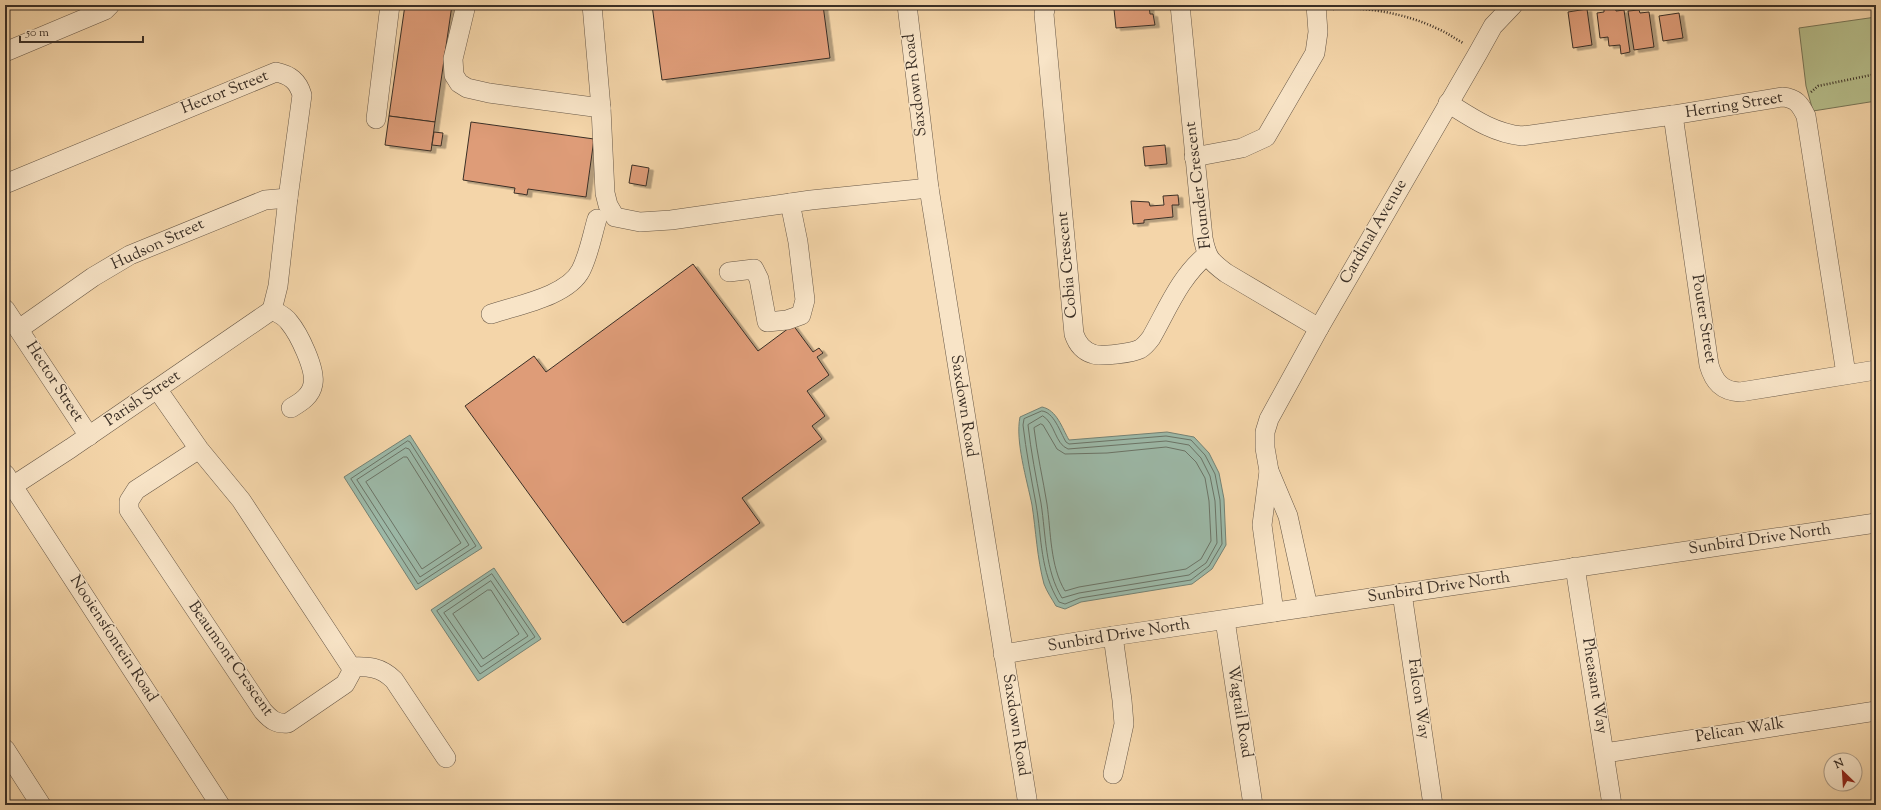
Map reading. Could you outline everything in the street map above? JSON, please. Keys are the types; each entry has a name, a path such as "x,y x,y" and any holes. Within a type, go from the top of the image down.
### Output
{"street":[{"path":"5,52 105,10 110,5"},
{"path":"376,119 390,5"},
{"path":"466,5 453,60 454,75 460,83 467,88 489,93 601,108"},
{"path":"592,5 601,108 605,193 608,206 615,217 640,222 670,220 790,203 929,188"},
{"name":"Saxdown Road","path":"907,5 929,188 1028,805"},
{"name":"Cobia Crescent","path":"1046,5 1044,14 1073,326 1074,334 1079,344 1087,352 1099,356 1135,350 1144,346 1151,338 1185,278 1206,255"},
{"name":"Flounder Crescent","path":"1180,5 1194,157 1206,255 1226,273 1319,328"},
{"name":"Cardinal Avenue","path":"1308,607 1288,516 1269,471 1265,448 1265,432 1270,419 1319,328 1448,103 1493,26 1513,5"},
{"path":"1194,157 1242,148 1266,137 1315,53 1318,32 1316,8"},
{"name":"Hector Street","path":"5,184 276,72 290,76 296,81 302,95 278,286 272,310"},
{"name":"Herring Street","path":"1448,103 1481,124 1508,135 1522,136 1673,115 1782,97 1791,97 1797,101 1806,116 1846,374"},
{"name":"Pouter Street","path":"1673,115 1712,376 1724,389 1740,392 1876,370"},
{"name":"Hudson Street","path":"19,328 93,277 130,255 165,239 265,200 288,198"},
{"path":"729,272 754,269 759,279 767,322 787,320 801,315 805,300 798,242 790,203"},
{"path":"492,314 562,289 574,280 585,259 597,219"},
{"name":"Hector Street","path":"5,308 89,436"},
{"path":"272,310 284,316 298,335 313,370 313,384 311,391 307,397 291,408"},
{"name":"Parish Street","path":"8,484 89,436 272,310"},
{"path":"157,389 199,449 241,500 351,667 374,667 385,671 394,680 446,758"},
{"name":"Beaumont Crescent","path":"199,449 136,490 129,501 129,510 263,711 270,720 278,724 288,723 345,684 351,673 351,667"},
{"name":"Cardinal Avenue","path":"1269,471 1262,525 1274,612"},
{"name":"Nooiensfontein Road","path":"8,484 220,805"},
{"name":"Sunbird Drive North","path":"1003,654 1113,636 1876,523"},
{"name":"Pheasant Way","path":"1575,568 1612,805"},
{"name":"Falcon Way","path":"1402,593 1433,805"},
{"name":"Wagtail Road","path":"1225,620 1253,805"},
{"path":"1113,636 1124,724 1113,774"},
{"name":"Pelican Walk","path":"1605,753 1876,711"},
{"path":"5,750 41,805"}],"path":[{"path":"1316,8 1351,8 1394,14 1436,27 1478,53"},
{"path":"1797,101 1818,86 1876,74"}],"green space":[{"path":"1876,17 1876,101 1813,111 1806,86 1799,28"}],"water":[{"path":"1042,407 1052,412 1069,440 1167,432 1194,437 1209,453 1219,473 1224,499 1226,545 1212,569 1192,584 1081,602 1065,609 1056,606 1044,584 1038,554 1032,505 1022,461 1019,437 1020,417"},
{"path":"410,435 482,548 416,590 344,477"},
{"path":"494,568 541,639 478,681 431,610"}],"building":[{"path":"405,5 452,5 435,122 389,116"},
{"path":"652,5 823,5 830,58 662,80"},
{"path":"1149,5 1150,14 1153,14 1155,25 1116,28 1114,9"},
{"path":"1615,7 1616,11 1624,10 1630,52 1621,54 1620,45 1609,46 1608,37 1600,38 1597,13 1604,12 1604,8"},
{"path":"1587,9 1592,45 1573,48 1568,12"},
{"path":"1639,10 1640,13 1649,12 1654,47 1634,50 1628,11"},
{"path":"1679,13 1683,38 1663,41 1659,16"},
{"path":"389,116 435,122 431,151 385,145"},
{"path":"471,122 594,139 586,197 528,189 527,195 514,193 515,188 463,180"},
{"path":"434,132 443,133 441,146 432,145"},
{"path":"1165,145 1167,164 1145,166 1143,147"},
{"path":"632,165 649,168 646,186 629,183"},
{"path":"1178,195 1179,205 1172,205 1173,217 1144,220 1144,223 1133,224 1131,201 1149,202 1150,206 1164,205 1163,196"},
{"path":"693,264 758,351 793,325 813,352 819,348 823,353 817,357 829,375 807,391 825,416 812,426 822,439 742,498 760,523 623,623 465,406 534,356 546,372"}]}
